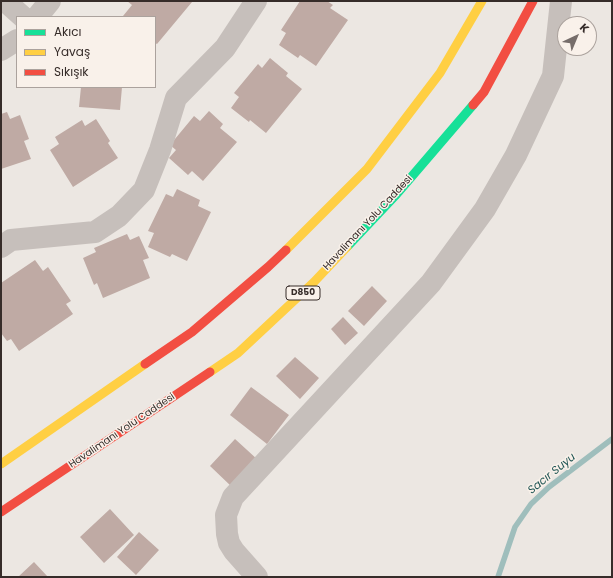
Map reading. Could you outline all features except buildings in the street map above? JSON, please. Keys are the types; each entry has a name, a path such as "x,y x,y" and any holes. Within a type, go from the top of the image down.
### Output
{"highway":[{"path":"1,464 192,332 268,267 367,168 440,73 482,1"},
{"name":"Havalimanı Yolu Caddesi","path":"1,512 238,353 314,282 395,196 484,92 533,1"}],"street":[{"path":"5,1 23,16"},
{"path":"38,16 50,1"},
{"path":"1,247 11,240 95,232 119,216 144,190 160,150 176,98 225,48 256,1"},
{"path":"257,577 234,551 226,534 226,515 233,497 431,283 485,209 516,155 553,76 561,1"},
{"path":"1,50 16,41"}],"waterway":[{"name":"Sacır Suyu","path":"498,577 515,527 531,504 549,487 612,439"}],"traffic: fast":[{"path":"347,247 395,196 473,105"}],"traffic: slow":[{"path":"286,250 367,169 440,73 482,1"},
{"path":"210,372 238,353 314,282 347,247"},
{"path":"1,464 145,364"}],"traffic: jam":[{"path":"473,105 484,92 533,1"},
{"path":"145,364 192,332 286,250"},
{"path":"1,512 210,372"}]}
